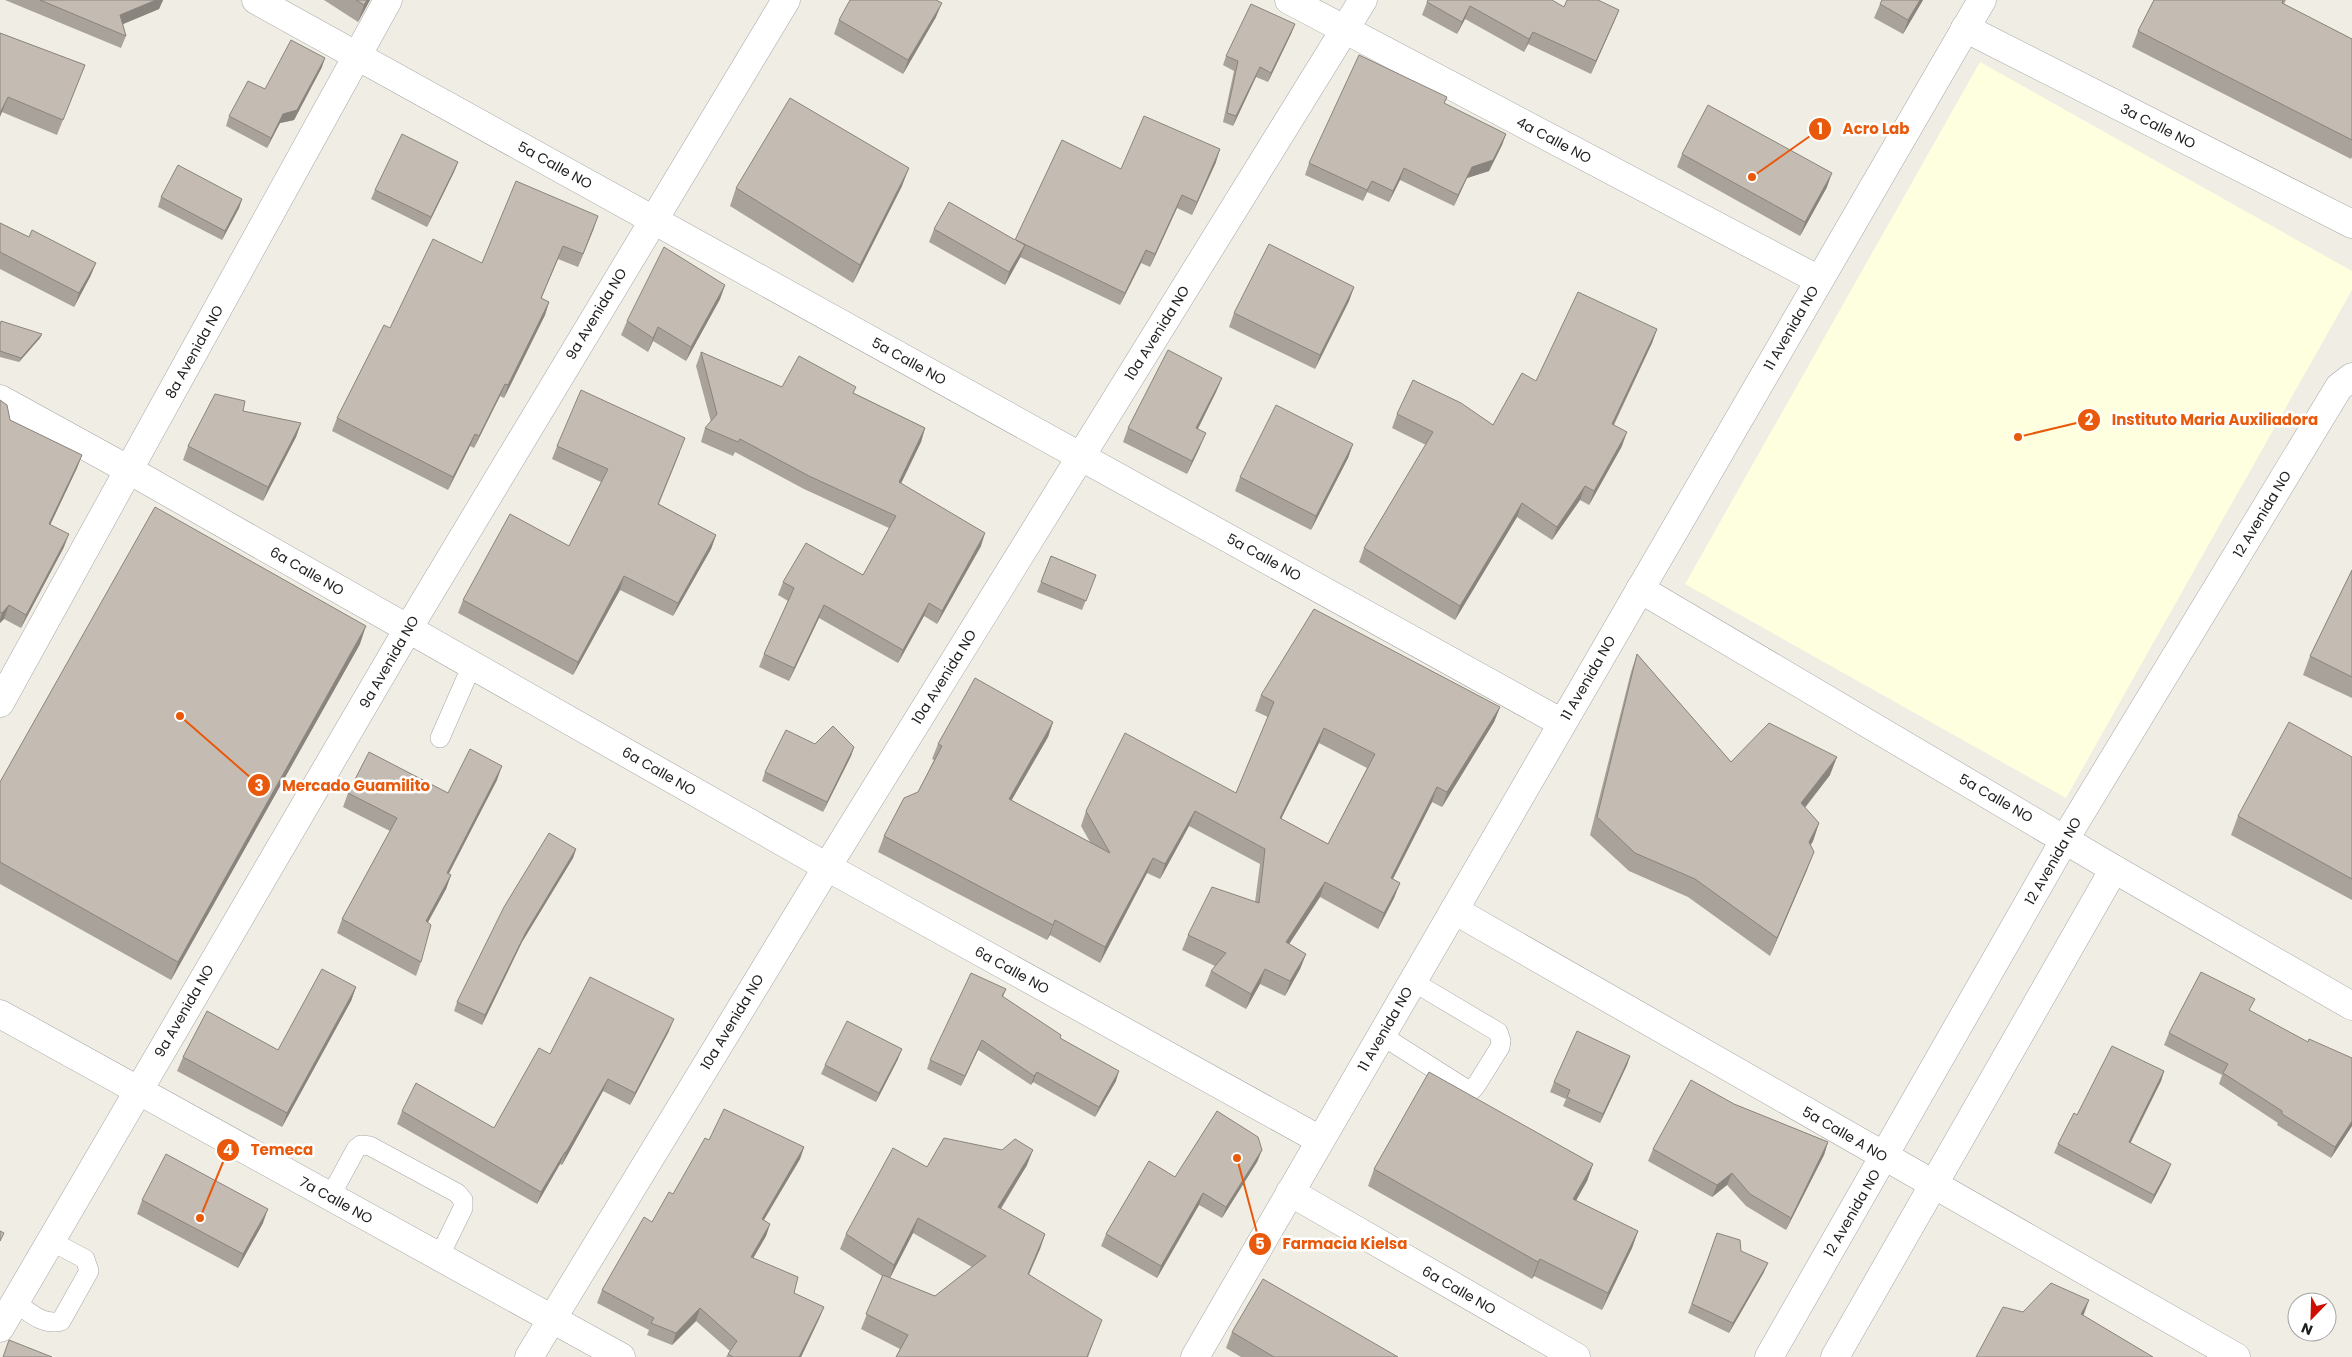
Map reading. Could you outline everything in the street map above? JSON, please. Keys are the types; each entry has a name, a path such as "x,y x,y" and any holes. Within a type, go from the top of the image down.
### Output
{"street":[{"name":"5a Calle NO","path":"256,0 1562,723"},
{"name":"8a Avenida NO","path":"0,703 388,0"},
{"name":"9a Avenida NO","path":"0,1328 408,629 652,220 786,0"},
{"name":"4a Calle NO","path":"1289,0 1819,280"},
{"name":"10a Avenida NO","path":"529,1357 827,867 1363,0"},
{"name":"11 Avenida NO","path":"1195,1357 1964,28 1982,0"},
{"name":"3a Calle NO","path":"1964,28 2352,224"},
{"name":"12 Avenida NO","path":"1769,1357 2065,839 2339,387 2352,377"},
{"name":"6a Calle NO","path":"0,399 129,470 827,867 1320,1140"},
{"name":"5a Calle NO","path":"1640,589 2114,869 2352,1006"},
{"path":"1835,1357 2114,869"},
{"name":"5a Calle A NO","path":"1454,910 2236,1357"},
{"name":"7a Calle NO","path":"0,1014 621,1357"},
{"name":"6a Calle NO","path":"1290,1192 1576,1357"}],"lane":[{"path":"440,738 472,665"},
{"path":"1381,1035 1466,1089 1472,1089 1477,1084 1500,1046 1501,1041 1498,1032 1412,981"},
{"path":"330,1197 356,1149 361,1145 370,1146 457,1193 463,1200 463,1208 439,1257"},
{"path":"15,1302 45,1322 53,1324 61,1322 89,1271 86,1259 50,1241"}],"shaded area":[{"path":"1980,62 2352,271 2352,290 2066,798 1685,584"}],"building":[{"path":"40,0 156,0 120,15 126,36"},
{"path":"356,0 367,0 364,5"},
{"path":"850,0 936,0 942,3 908,60 839,20"},
{"path":"1428,0 1552,0 1564,7 1567,0 1598,0 1619,10 1596,61 1533,32 1529,39 1470,6 1462,22 1427,2"},
{"path":"1882,0 1920,0 1908,20 1880,4"},
{"path":"2154,0 2283,0 2282,3 2352,39 2352,140 2138,31"},
{"path":"1251,4 1295,24 1271,73 1260,67 1236,116 1227,113 1238,61 1226,56"},
{"path":"0,33 85,65 63,120 8,97 0,113"},
{"path":"291,40 325,58 297,110 283,114 271,138 229,116 248,81 265,89"},
{"path":"1359,55 1447,97 1444,103 1506,134 1493,160 1472,167 1458,195 1404,168 1393,191 1372,181 1367,190 1309,163"},
{"path":"790,98 909,168 860,265 736,188"},
{"path":"1708,105 1832,173 1805,222 1682,154"},
{"path":"1144,116 1220,149 1197,202 1182,195 1155,254 1146,250 1125,293 1016,240 1025,245 1009,272 934,229 949,202 1015,240 1062,140 1121,169"},
{"path":"402,134 458,162 431,217 375,190"},
{"path":"178,165 242,199 225,231 161,197"},
{"path":"516,181 598,216 583,254 563,246 541,298 549,302 508,385 505,384 479,436 475,434 453,477 337,418 384,325 390,328 433,239 482,263"},
{"path":"0,223 29,237 32,230 96,263 79,293 0,252"},
{"path":"1269,244 1354,287 1320,355 1234,313"},
{"path":"664,247 725,285 691,347 658,327 653,338 627,321"},
{"path":"1578,292 1657,329 1612,424 1627,432 1594,491 1585,486 1557,527 1522,503 1460,606 1364,548 1433,432 1397,414 1413,380 1461,403 1493,425 1522,373 1536,381"},
{"path":"1,321 42,334 21,358 0,351"},
{"path":"1168,350 1222,378 1196,428 1206,433 1192,461 1128,428"},
{"path":"701,352 782,387 799,356 856,387 853,393 925,428 899,482 985,533 942,611 929,603 903,650 824,605 794,668 764,654 794,588 783,582 806,543 863,575 896,516 809,476 740,439 738,442 705,428 717,414"},
{"path":"581,390 685,438 658,504 716,535 678,603 624,576 578,662 463,600 510,514 569,546 608,469 557,446"},
{"path":"215,394 245,401 243,411 301,423 268,487 188,446"},
{"path":"0,400 7,405 10,420 82,455 49,524 69,534 26,615 9,605 2,613 0,612"},
{"path":"1276,405 1353,444 1316,516 1240,477"},
{"path":"155,507 366,626 178,962 0,862 0,782"},
{"path":"1051,556 1096,575 1086,601 1041,582"},
{"path":"2352,570 2352,677 2310,656"},
{"path":"1314,609 1500,707 1447,792 1437,787 1391,878 1400,883 1384,913 1325,882 1286,942 1306,954 1290,981 1265,969 1251,994 1211,971 1226,953 1188,935 1212,887 1259,903 1265,849 1195,811 1165,864 1153,858 1105,947 1055,920 1053,925 884,836 904,798 918,792 942,746 938,744 975,678 1053,722 1009,799 1110,853 1086,811 1125,733 1236,793 1274,702 1261,695","holes":["1324,728 1375,754 1328,844 1280,818"]},
{"path":"1637,654 1731,762 1769,723 1837,757 1801,803 1819,823 1809,842 1814,852 1777,938 1695,879 1635,853 1597,817"},
{"path":"2289,722 2352,757 2352,879 2238,816"},
{"path":"833,726 854,747 827,802 765,772 786,730 815,744"},
{"path":"470,749 502,766 447,873 451,875 426,921 431,925 421,962 342,919 397,818 348,793 369,752 448,793"},
{"path":"549,833 576,849 526,932 485,1015 457,1002 504,907"},
{"path":"322,969 356,987 287,1113 183,1057 207,1011 278,1050"},
{"path":"2201,972 2255,999 2249,1010 2308,1042 2309,1039 2352,1058 2352,1121 2335,1147 2282,1114 2282,1111 2223,1073 2228,1064 2169,1033"},
{"path":"971,973 1006,989 1002,996 1061,1035 1060,1038 1119,1071 1099,1107 1037,1072 1034,1076 982,1040 965,1076 930,1060"},
{"path":"590,977 674,1019 635,1093 608,1079 541,1192 402,1111 416,1083 494,1128 539,1048 550,1054"},
{"path":"847,1021 902,1049 879,1093 825,1065"},
{"path":"1577,1031 1630,1056 1603,1114 1567,1097 1570,1090 1554,1082"},
{"path":"2112,1046 2164,1071 2129,1142 2171,1164 2154,1195 2058,1144 2074,1113 2077,1115"},
{"path":"1429,1072 1593,1164 1573,1199 1638,1231 1608,1293 1540,1259 1538,1262 1374,1169"},
{"path":"1691,1080 1734,1104 1828,1142 1791,1218 1750,1194 1732,1173 1717,1185 1653,1149"},
{"path":"724,1109 804,1147 762,1219 770,1224 751,1257 798,1277 794,1293 824,1307 799,1357 733,1357 728,1354 737,1341 700,1308 676,1333 651,1323 654,1318 602,1290 644,1217 652,1222 669,1192 673,1194 705,1138 709,1140"},
{"path":"1217,1111 1258,1137 1262,1150 1226,1207 1203,1193 1161,1266 1106,1234 1149,1161 1175,1177"},
{"path":"944,1138 1002,1150 1015,1139 1033,1150 998,1207 1045,1234 1028,1274 1102,1320 1087,1357 896,1357 908,1335 866,1314 883,1275 935,1296 986,1256 918,1218 894,1265 846,1234 893,1148 927,1167"},
{"path":"166,1154 268,1209 243,1254 142,1200"},
{"path":"0,1231 4,1233 0,1241"},
{"path":"1717,1233 1740,1240 1741,1251 1768,1263 1733,1323 1692,1304"},
{"path":"1263,1279 1398,1357 1274,1357 1232,1332"},
{"path":"2051,1283 2089,1300 2081,1314 2153,1357 1976,1357 2003,1307 2023,1312"},
{"path":"9,1340 52,1357 3,1357"}],"place":[{"name":"Acro Lab","path":"1752,177"},
{"name":"Instituto Maria Auxiliadora","path":"2018,437"},
{"name":"Mercado Guamilito","path":"180,716"},
{"name":"Farmacia Kielsa","path":"1237,1158"},
{"name":"Temeca","path":"200,1218"}]}
